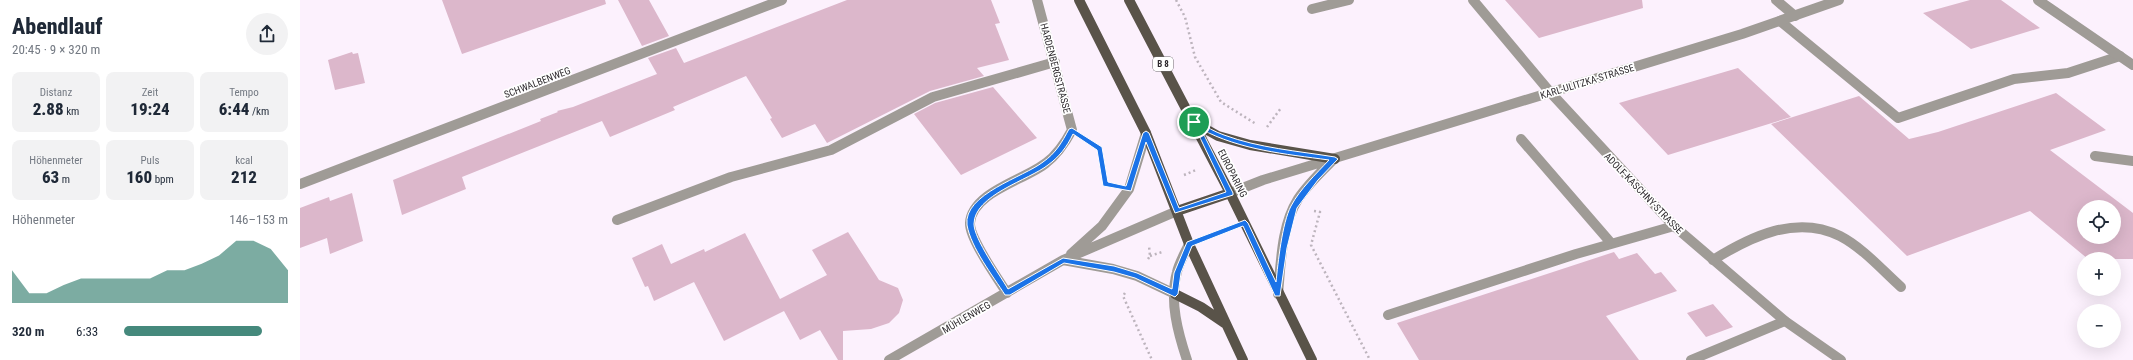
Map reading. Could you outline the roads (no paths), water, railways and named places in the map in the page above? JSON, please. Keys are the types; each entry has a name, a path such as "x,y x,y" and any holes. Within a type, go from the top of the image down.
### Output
{"main road":[{"path":"1079,0 1146,133 1189,244 1243,360"},
{"name":"EUROPARING","path":"1129,0 1194,122 1312,360"},
{"path":"1194,122 1235,142 1286,152 1335,159"},
{"path":"1177,211 1230,193"},
{"path":"1175,294 1201,307 1226,325"}],"street":[{"name":"SCHWALBENWEG","path":"300,184 782,0"},
{"name":"HARDENBERGSTRASSE","path":"1007,293 976,242 970,224 975,207 996,191 1045,164 1063,147 1072,130 1056,62 1037,0"},
{"path":"1312,9 1349,0"},
{"name":"ADOLF-KASCHNY-STRASSE","path":"1472,0 1550,92 1674,226 1785,321 1841,360"},
{"path":"1776,0 1795,16"},
{"name":"KARL-ULITZKA-STRASSE","path":"1230,193 1263,180 1780,21 1839,0"},
{"path":"2042,1 2133,65"},
{"path":"1780,21 1898,118 2014,79 2068,73 2120,56"},
{"path":"617,220 731,177 832,150 933,97 1056,62"},
{"name":"MÜHLENWEG","path":"1063,260 1102,226 1129,189 1146,133"},
{"path":"1521,139 1611,243"},
{"path":"2095,156 2133,161"},
{"name":"KARL-ULITZKA-STRASSE","path":"1278,294 1285,241 1294,207 1304,192 1335,159"},
{"name":"MÜHLENWEG","path":"889,360 1063,260 1177,211"},
{"path":"1388,315 1611,243 1674,226"},
{"path":"1713,260 1753,237 1790,227 1813,228 1836,234 1849,241 1901,287"},
{"path":"1187,360 1180,341 1175,294 1177,273 1189,244"},
{"path":"1063,260 1114,269 1137,276 1175,294"},
{"path":"1691,360 1785,321"}]}
